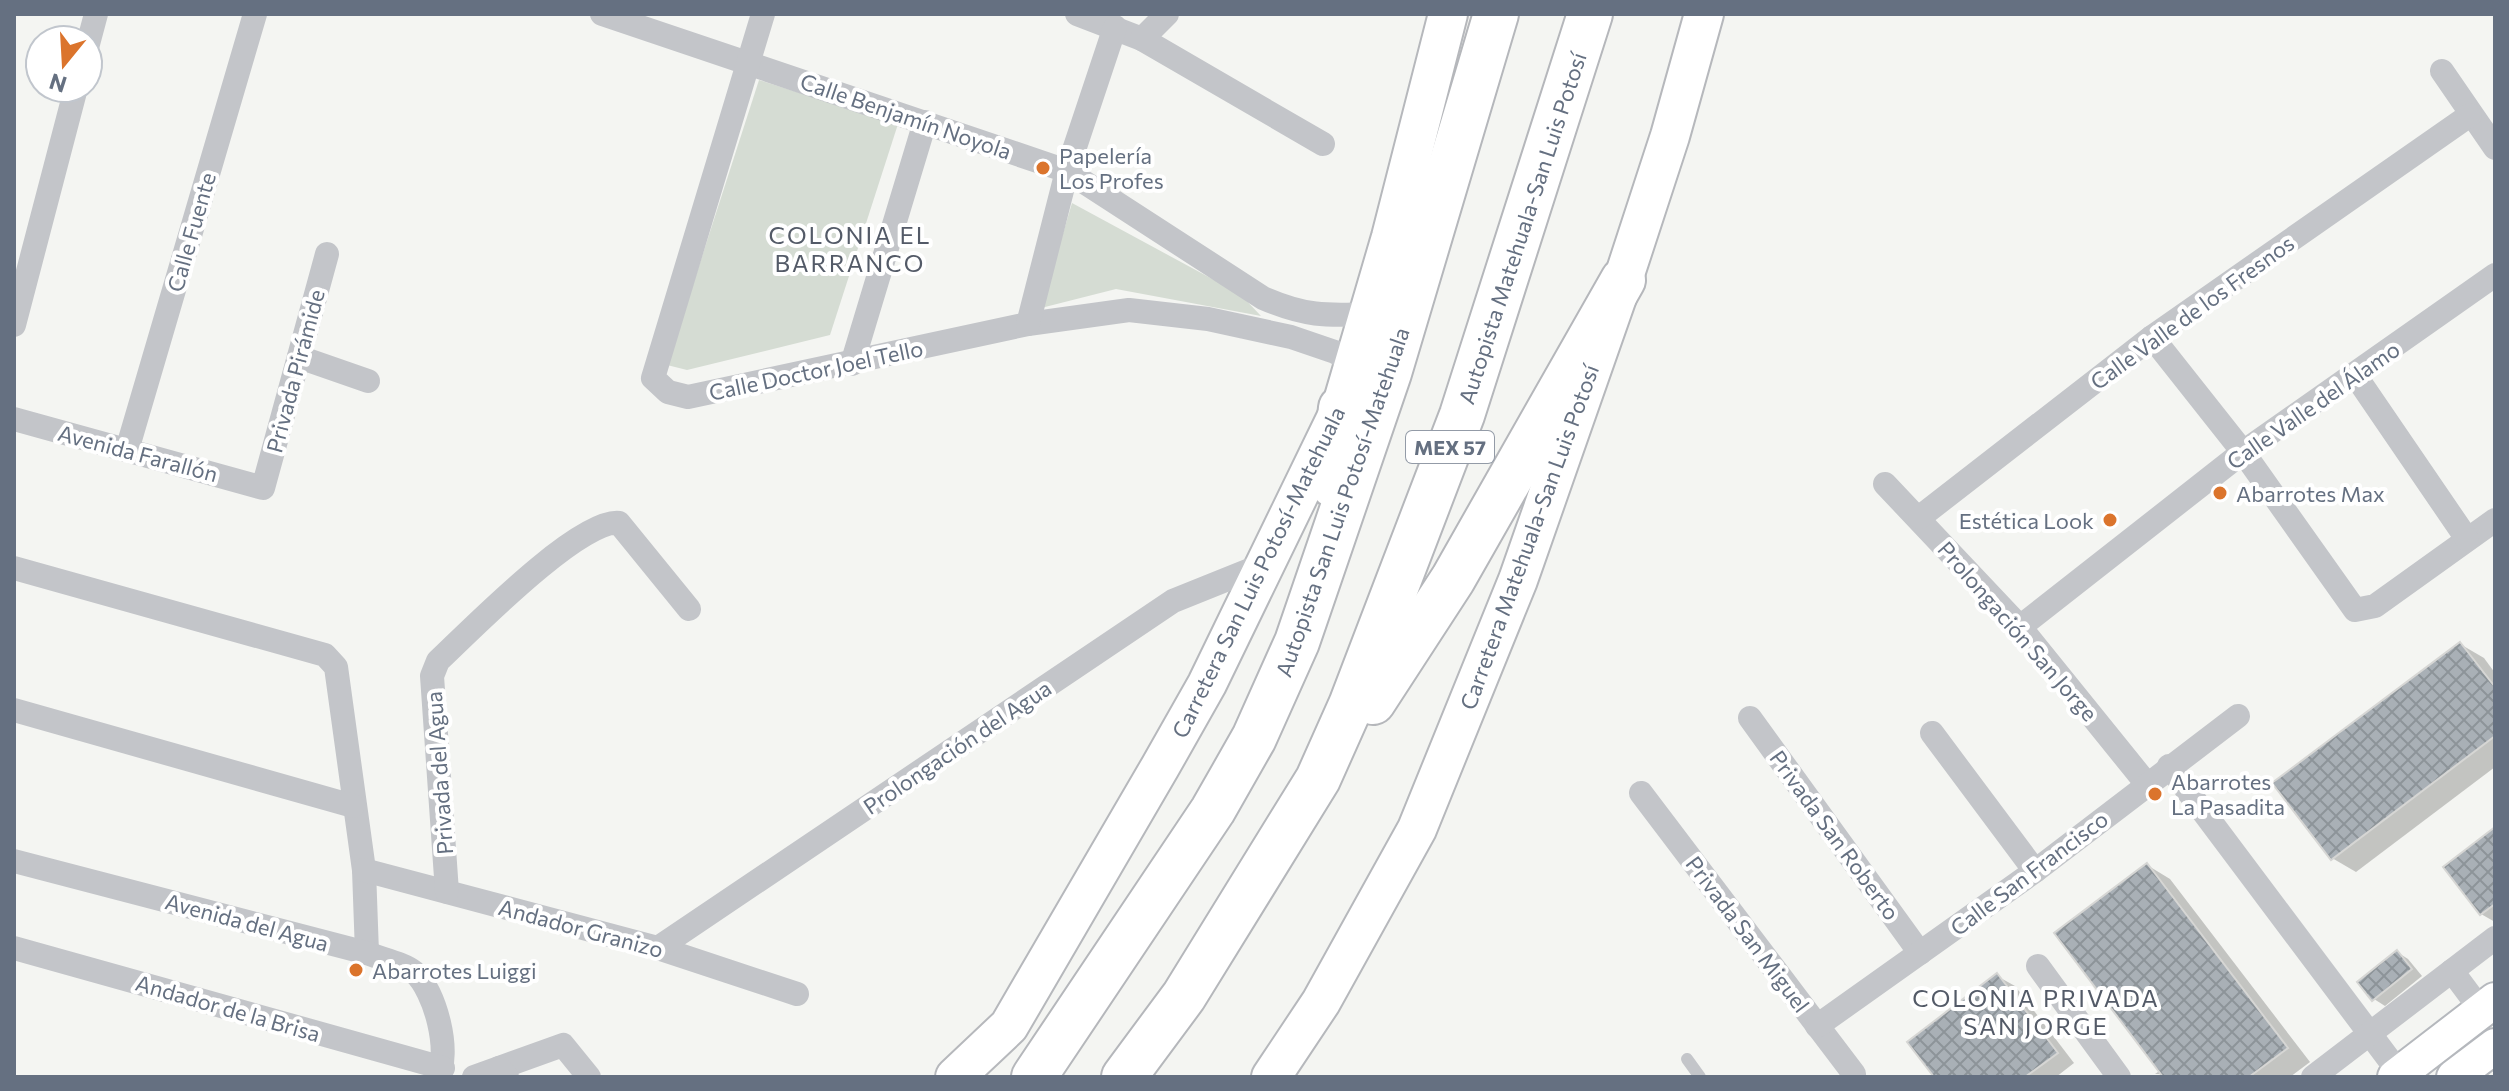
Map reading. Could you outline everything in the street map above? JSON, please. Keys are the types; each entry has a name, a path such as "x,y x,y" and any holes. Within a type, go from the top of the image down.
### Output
{"highway":[{"name":"Autopista San Luis Potosí-Matehuala","path":"1034,1077 1213,810 1254,738 1297,642 1389,373 1496,14"},
{"name":"Autopista Matehuala-San Luis Potosí","path":"1124,1077 1184,996 1318,779 1399,587 1462,415 1590,14"},
{"path":"1318,779 1376,698 1453,579 1623,280"},
{"path":"1325,564 1341,408"}],"main road":[{"name":"Carretera San Luis Potosí-Matehuala","path":"955,1077 1009,1026 1207,684 1341,408 1448,14"},
{"name":"Carretera Matehuala-San Luis Potosí","path":"1271,1077 1321,1002 1417,829 1518,580 1623,280 1670,136 1704,14"}],"street":[{"name":"Calle Fuente","path":"127,450 255,14"},
{"name":"Calle Benjamín Noyola","path":"602,14 1067,171 1263,298 1315,316 1369,314"},
{"name":"Calle Doctor Joel Tello","path":"763,14 653,378 668,392 688,397 1028,324 1129,310 1208,319 1313,343 1355,363"},
{"path":"1077,14 1142,39 1323,144"},
{"path":"1142,39 1167,14"},
{"path":"1028,324 1067,171 1115,27"},
{"path":"2442,71 2495,148"},
{"path":"14,325 72,104"},
{"name":"Calle Valle de los Fresnos","path":"1920,517 2152,337 2470,115"},
{"path":"852,364 925,122"},
{"name":"Privada Pirámide","path":"263,488 327,254"},
{"name":"Calle Valle del Álamo","path":"2020,627 2243,452 2495,275"},
{"path":"2152,337 2243,452 2355,610 2375,606 2495,520"},
{"path":"299,357 368,381"},
{"path":"2355,375 2467,539"},
{"name":"Avenida Farallón","path":"14,419 263,488"},
{"name":"Prolongación San Jorge","path":"1885,484 1920,517 2020,627 2146,783"},
{"name":"Privada del Agua","path":"447,892 432,676 438,661 523,580 602,524 619,523 689,609"},
{"name":"Prolongación del Agua","path":"658,948 1173,601 1265,564"},
{"path":"14,568 325,655 336,667 364,870 367,953"},
{"path":"14,710 353,806"},
{"name":"Calle San Francisco","path":"1817,1026 2035,871 2146,783 2238,716"},
{"name":"Privada San Roberto","path":"1750,718 1920,953"},
{"path":"1932,733 2035,871"},
{"path":"2169,766 2371,1033 2398,1075 2488,1005 2452,971"},
{"name":"Privada San Miguel","path":"1641,793 1854,1074"},
{"name":"Avenida del Agua","path":"14,861 367,953 414,972 439,1015 440,1073"},
{"name":"Andador Granizo","path":"364,870 658,948 797,994"},
{"path":"2313,1077 2495,938"},
{"name":"Andador de la Brisa","path":"14,948 440,1073"},
{"path":"2038,966 2119,1077"},
{"path":"474,1077 503,1073 563,1045 589,1077"},
{"path":"2454,1077 2495,1046"}],"lane":[{"path":"1687,1059 1700,1077"}],"shaded area":[{"path":"759,80 898,124 830,335 687,370 667,365"},
{"path":"1072,203 1240,294 1261,316 1116,289 1041,308"}],"building":[{"path":"2460,642 2495,687 2495,736 2331,860 2272,783"},
{"path":"2495,827 2495,904 2480,915 2443,867"},
{"path":"2147,863 2288,1048 2249,1077 2163,1077 2054,933"},
{"path":"2397,950 2412,969 2372,1001 2357,982"},
{"path":"1997,973 2058,1053 2025,1077 1934,1077 1907,1042"}],"place":[{"name":"Papelería Los Profes","path":"1043,168"},
{"name":"Abarrotes Max","path":"2220,493"},
{"name":"Estética Look","path":"2110,520"},
{"name":"Abarrotes La Pasadita","path":"2155,794"},
{"name":"Abarrotes Luiggi","path":"356,970"}],"district":[{"name":"COLONIA EL BARRANCO","path":"850,248"},
{"name":"COLONIA PRIVADA SAN JORGE","path":"2036,1011"}]}
